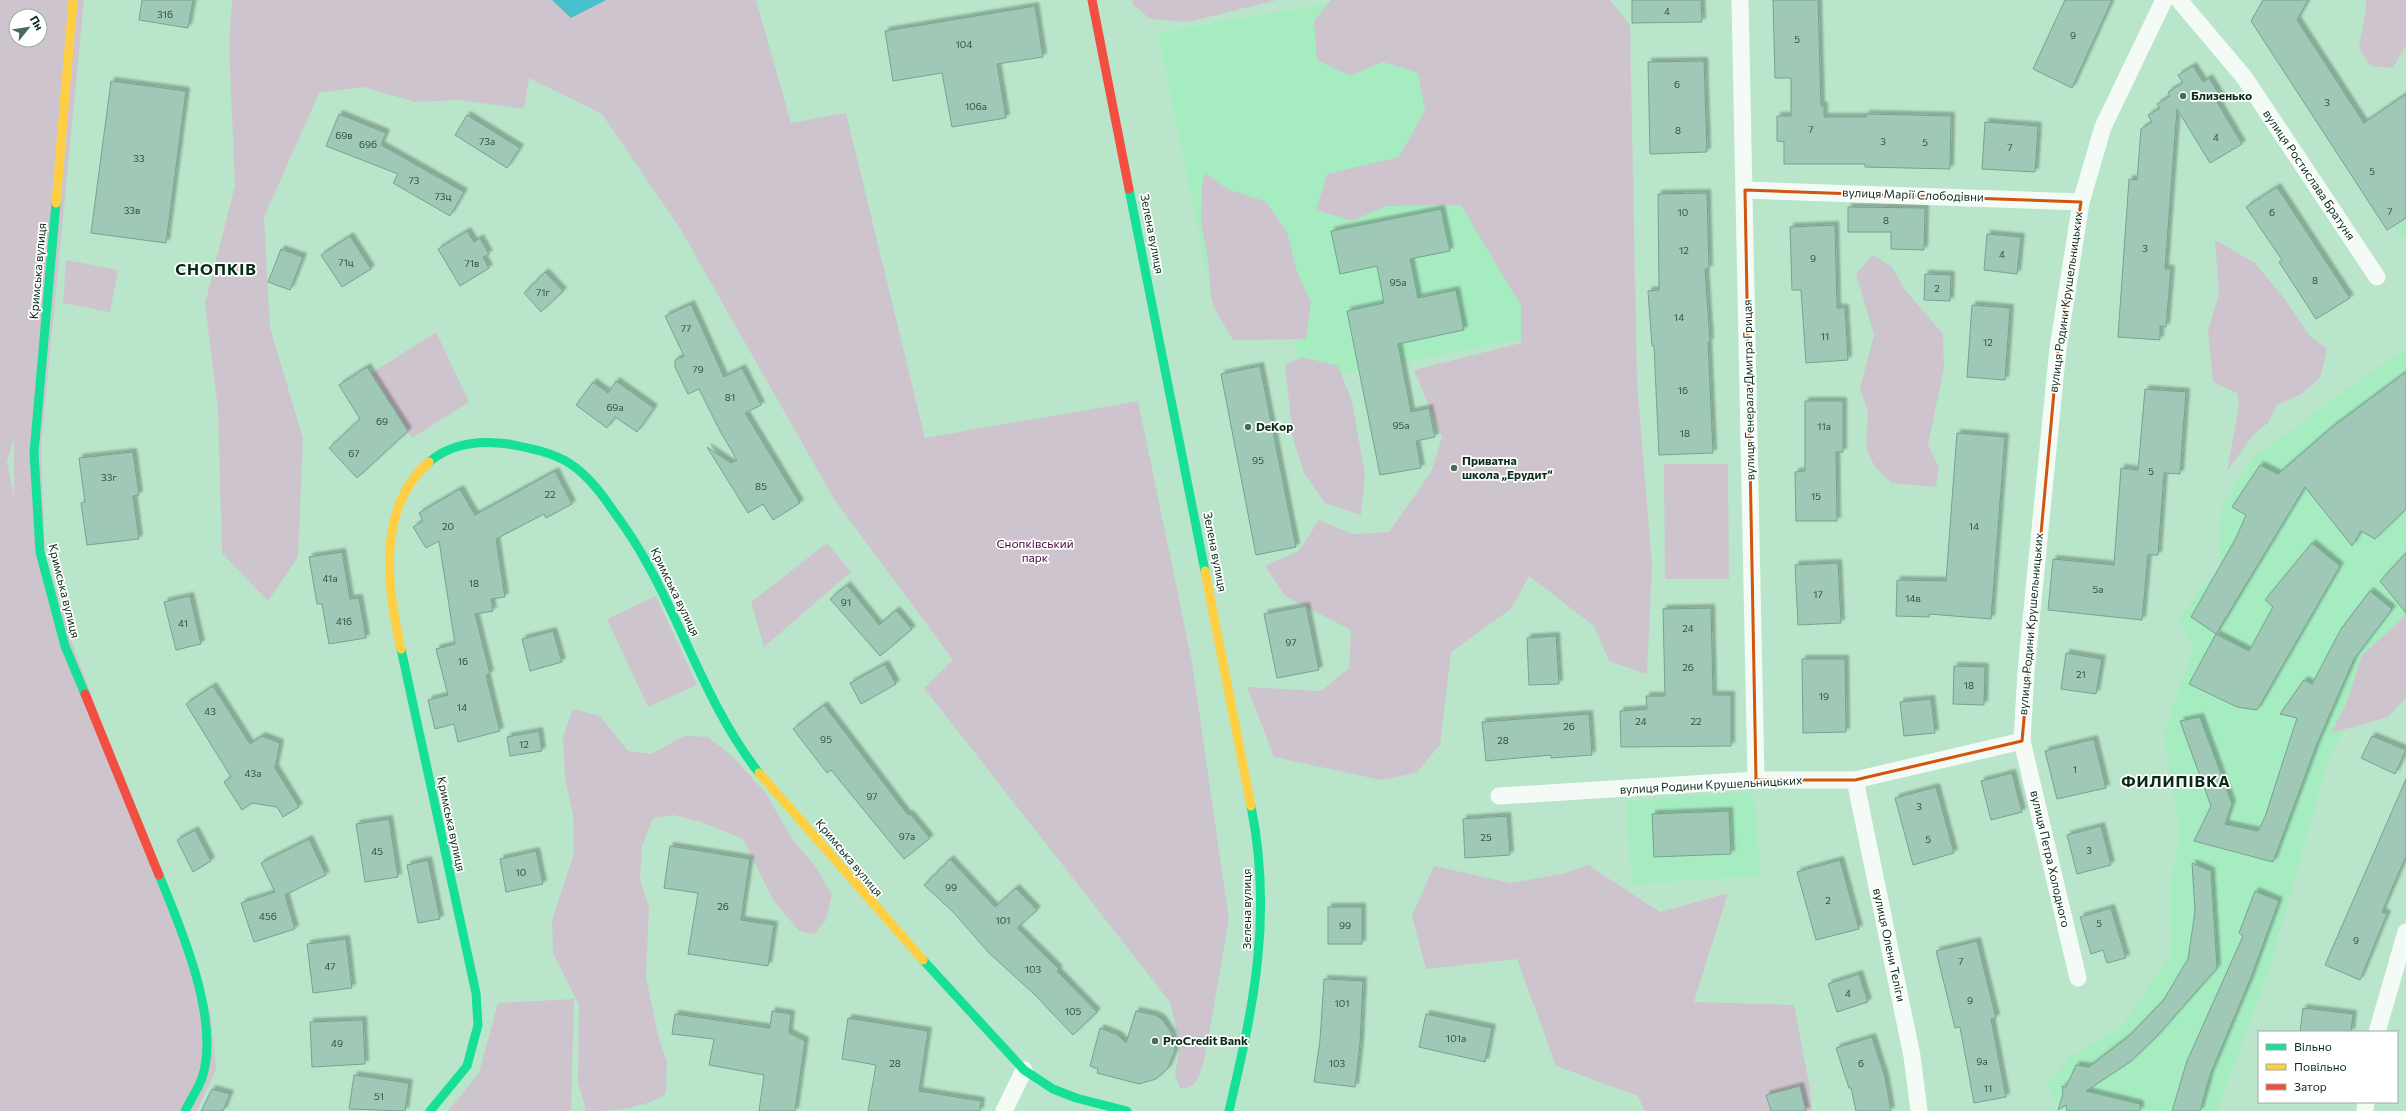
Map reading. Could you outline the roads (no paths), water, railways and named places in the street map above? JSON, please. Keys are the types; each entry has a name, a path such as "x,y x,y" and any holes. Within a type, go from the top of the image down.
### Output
{"street":[{"name":"Кримська вулиця","path":"73,0 34,453 40,552 65,646 183,934 200,996 208,1033 201,1082 185,1111"},
{"name":"Зелена вулиця","path":"1092,0 1254,819 1262,885 1260,958 1250,1015 1229,1111"},
{"name":"вулиця Генерала Дмитра Грицая","path":"1740,0 1756,780"},
{"name":"вулиця Родини Крушельницьких","path":"1499,796 1756,780 1855,780 2022,741 2041,512 2058,348 2081,202 2103,127 2164,0"},
{"name":"вулиця Ростислава Братуня","path":"2179,0 2244,77 2377,277"},
{"name":"вулиця Марії Слободівни","path":"1745,190 2081,202"},
{"name":"Кримська вулиця","path":"430,1111 467,1066 478,1025 476,1001 398,637 391,583 390,535 401,497 419,470 442,452 466,442 486,441 499,441 533,449 569,463 591,483 617,513 645,554 712,699 746,755 873,904 1024,1070 1054,1089 1076,1098 1127,1111"},
{"name":"вулиця Петра Холодного","path":"2022,741 2078,978"},
{"name":"вулиця Олени Теліги","path":"1855,780 1912,1056 1919,1111"},
{"path":"2377,1031 2406,932"},
{"path":"1004,1111 1024,1070"}],"water":[{"path":"552,0 606,0 571,18"}],"place":[{"name":"Близенько","path":"2183,96"},
{"name":"DeKop","path":"1248,427"},
{"name":"Приватна школа „Ерудит“","path":"1454,468"},
{"name":"ProCredit Bank","path":"1155,1041"}],"district":[{"name":"СНОПКІВ","path":"216,269"},
{"name":"ФИЛИПІВКА","path":"2176,781"}],"park label":[{"name":"Снопківський парк","path":"1035,551"}]}
